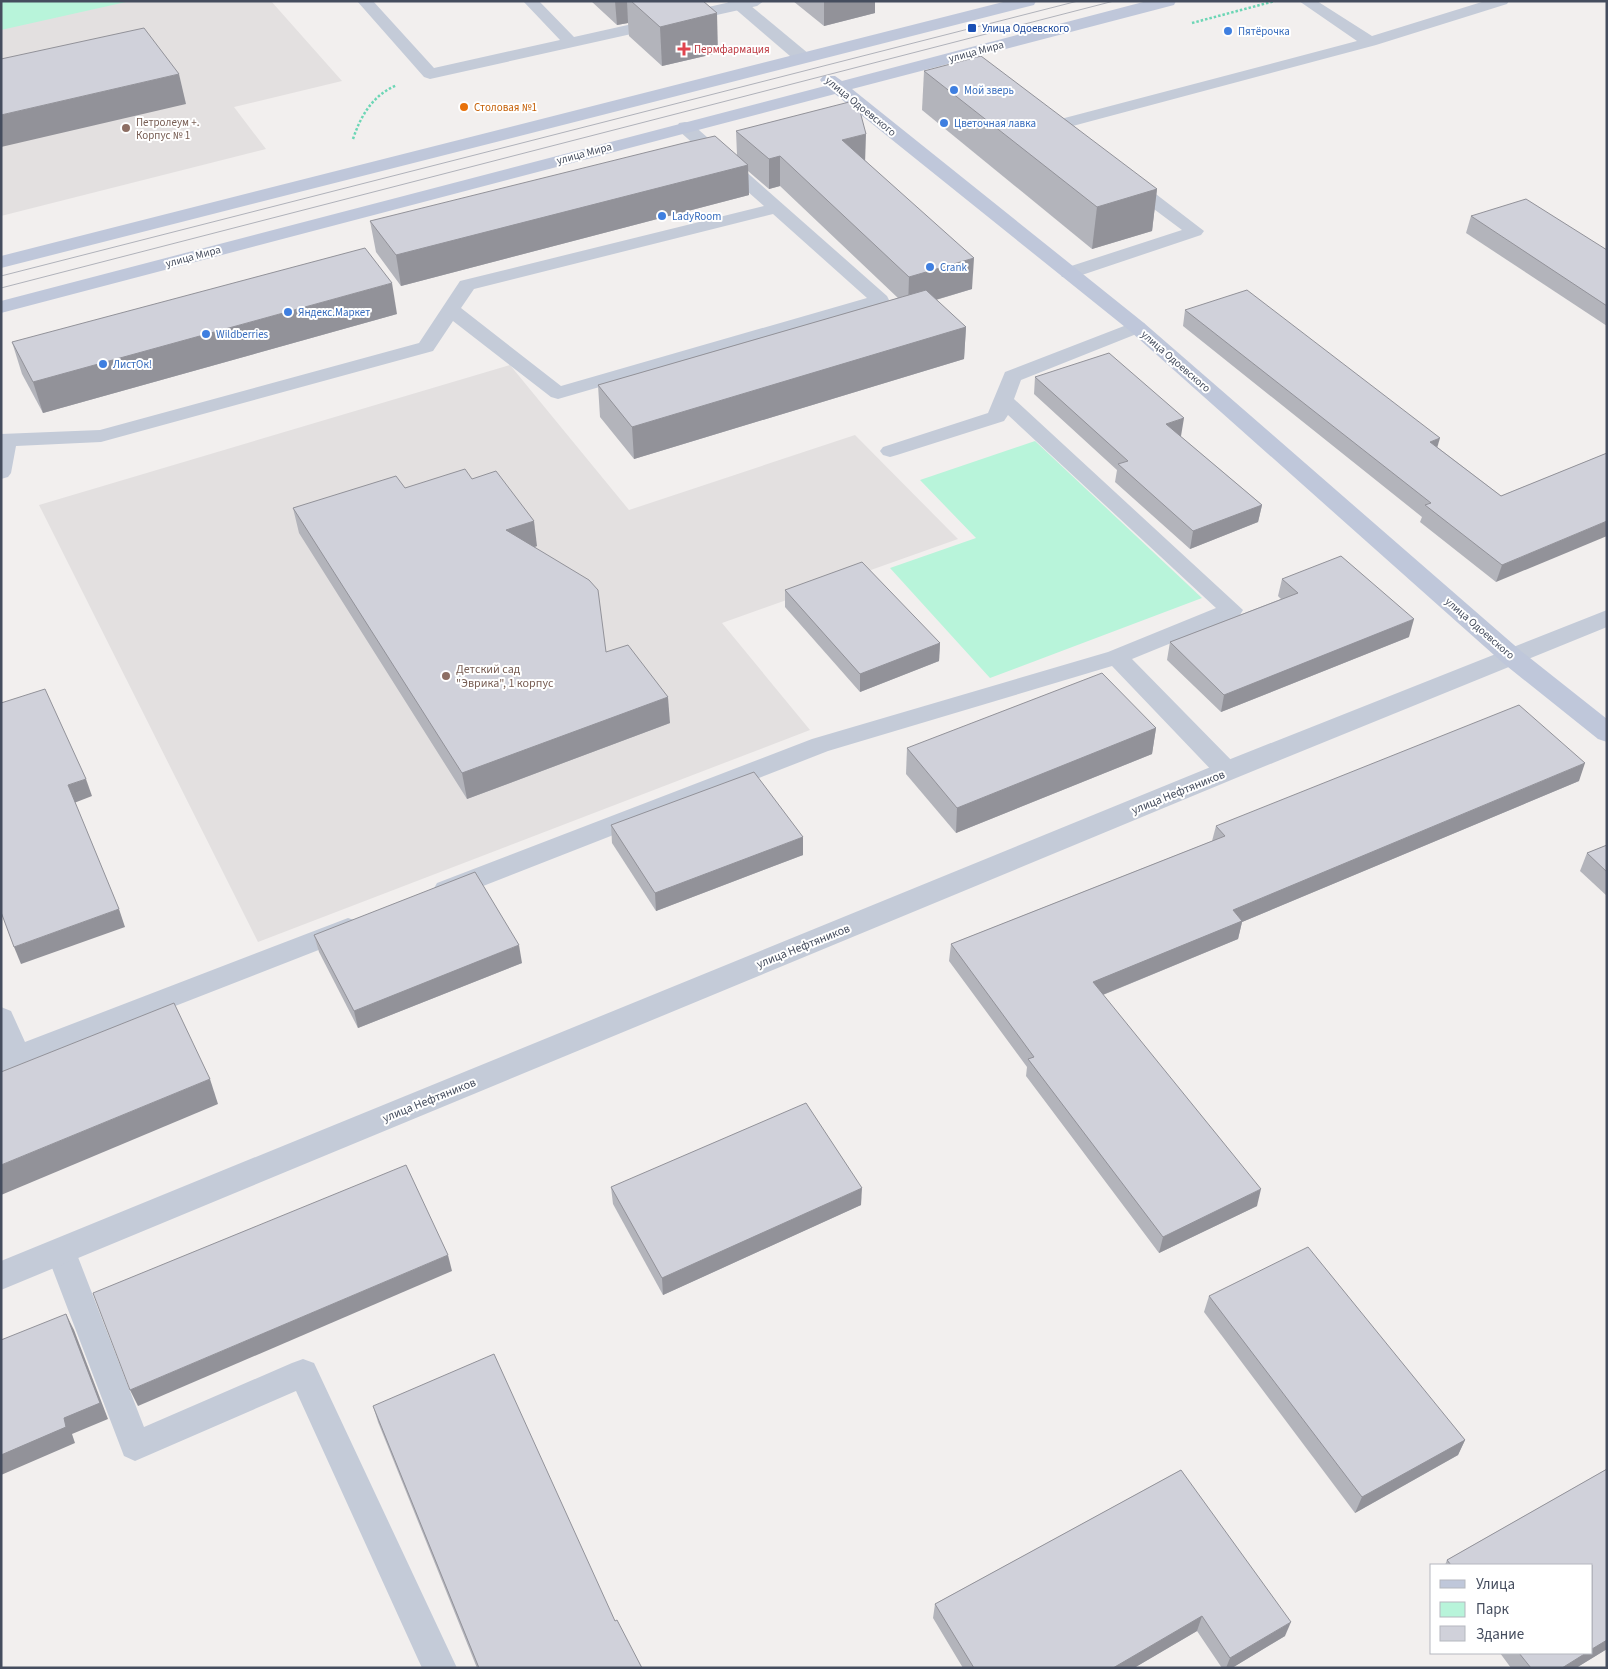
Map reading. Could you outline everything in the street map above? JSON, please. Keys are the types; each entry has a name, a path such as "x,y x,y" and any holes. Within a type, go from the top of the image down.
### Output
{"main road":[{"path":"1,262 1028,1"},
{"name":"улица Мира","path":"1,307 838,87 972,59 1168,1"},
{"name":"улица Одоевского","path":"803,58 1137,327 1512,657 1607,734"}],"street":[{"name":"улица Одоевского","path":"737,3 803,58"},
{"name":"улица Нефтяников","path":"1,1276 1227,771 1607,618"}],"lane":[{"path":"364,1 430,74 737,3 757,1"},
{"path":"530,1 571,42"},
{"path":"1306,1 1370,42"},
{"path":"1054,126 1370,42 1502,1"},
{"path":"1026,104 1070,138"},
{"path":"451,310 558,393 880,300 685,127"},
{"path":"1069,273 1195,230 1117,173"},
{"path":"1,473 4,439 101,436 426,347 468,285 777,208"},
{"path":"890,451 997,417 1012,376 1137,327"},
{"path":"423,899 820,745 1116,657 1232,610 1003,400"},
{"path":"1116,657 1227,771"},
{"path":"1,1018 9,1060 368,921"},
{"path":"61,1252 134,1446 303,1373 440,1668"}],"path":[{"path":"352,141 360,116 383,89 430,74"}],"shaded area":[{"name":"Петролеум +. Корпус № 1","path":"1,1 271,1 342,81 234,107 266,149 1,216"},
{"name":"Детский сад \"Эврика\", 1 корпус","path":"510,365 629,510 855,435 958,539 722,623 810,730 258,942 39,505"}],"green space":[{"path":"1,1 125,1 126,2 1,30"},
{"path":"1035,441 1202,598 990,678 890,568 976,538 920,480"}],"building":[{"path":"631,1 703,1 717,13 660,27"},
{"path":"144,28 179,74 1,115 1,59"},
{"path":"981,56 1157,189 1097,207 924,71"},
{"path":"857,100 866,134 842,140 974,258 909,277 780,156 769,159 736,131"},
{"path":"715,136 748,165 396,255 370,221 684,143"},
{"path":"1526,199 1607,250 1607,306 1471,216"},
{"path":"365,248 392,283 33,382 12,342"},
{"path":"926,290 966,327 632,427 598,385"},
{"path":"1247,290 1440,438 1430,442 1501,496 1607,453 1607,521 1502,565 1425,505 1431,503 1185,310"},
{"path":"1109,353 1184,418 1166,424 1262,505 1193,531 1118,464 1128,461 1035,377"},
{"path":"465,469 472,479 496,471 534,521 506,530 589,580 598,590 606,652 628,645 668,697 462,773 293,508 396,476 405,488"},
{"path":"1341,556 1414,619 1224,695 1170,642 1298,593 1282,579"},
{"path":"862,562 940,643 860,674 785,590"},
{"path":"1102,673 1156,728 957,808 907,748"},
{"path":"45,689 86,779 68,785 119,909 14,947 1,912 1,703"},
{"path":"1519,705 1585,763 1233,910 1242,921 1093,982 1261,1189 1163,1237 1028,1059 1034,1057 951,944 1225,836 1216,826"},
{"path":"754,772 803,837 655,893 611,825"},
{"path":"1607,845 1607,872 1587,853"},
{"path":"475,872 519,945 354,1011 314,935"},
{"path":"174,1003 210,1079 1,1165 1,1072"},
{"path":"806,1103 862,1188 662,1278 611,1187"},
{"path":"406,1165 448,1255 130,1390 93,1293"},
{"path":"1308,1247 1465,1440 1362,1497 1209,1296"},
{"path":"66,1314 100,1403 64,1418 66,1427 1,1455 1,1340"},
{"path":"494,1354 615,1621 617,1620 642,1668 479,1668 373,1406"},
{"path":"1607,1469 1607,1640 1593,1648 1593,1564 1450,1564 1447,1560"},
{"path":"1181,1470 1291,1622 1230,1658 1202,1616 1113,1668 974,1668 935,1604"},
{"path":"1520,1654 1584,1654 1562,1668 1531,1668"}],"tram line":[{"path":"1,276 1078,1"},
{"path":"1,288 1114,1"}],"place":[{"name":"Улица Одоевского","path":"972,28"},
{"name":"Пятёрочка","path":"1228,31"},
{"name":"Пермфармация","path":"684,49"},
{"name":"Мой зверь","path":"954,90"},
{"name":"Столовая №1","path":"464,107"},
{"name":"Цветочная лавка","path":"944,123"},
{"name":"Петролеум +. Корпус № 1","path":"126,128"},
{"name":"LadyRoom","path":"662,216"},
{"name":"Crank","path":"930,267"},
{"name":"Яндекс.Маркет","path":"288,312"},
{"name":"Wildberries","path":"206,334"},
{"name":"ЛистОк!","path":"103,364"},
{"name":"Детский сад \"Эврика\", 1 корпус","path":"446,676"}]}
